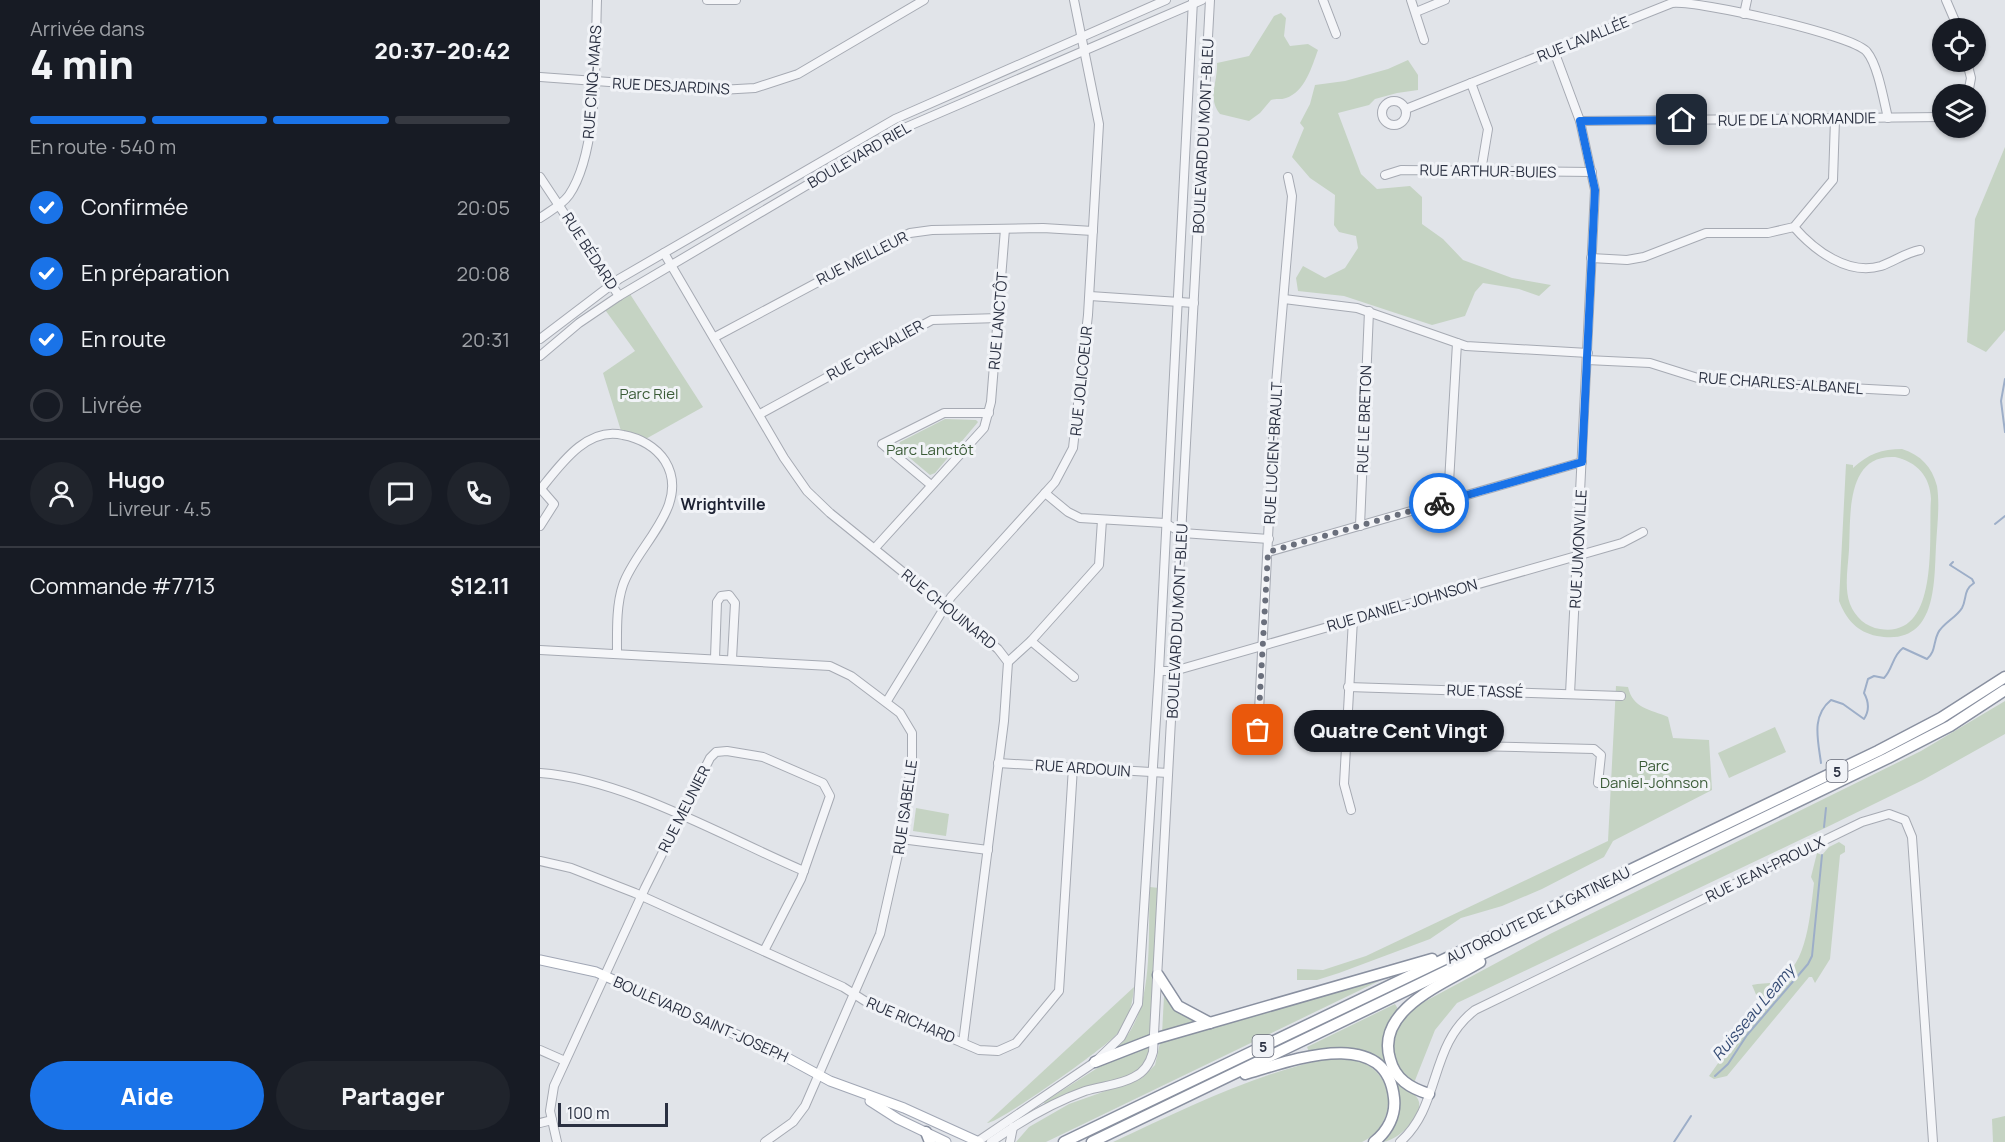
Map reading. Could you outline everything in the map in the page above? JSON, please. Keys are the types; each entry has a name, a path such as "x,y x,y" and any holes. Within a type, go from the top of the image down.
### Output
{"highway":[{"name":"AUTOROUTE DE LA GATINEAU","path":"1064,1142 1907,736 2005,677"},
{"name":"AUTOROUTE DE LA GATINEAU","path":"1092,1142 1912,747 2005,690"},
{"path":"1429,1094 1406,1084 1392,1065 1387,1045 1395,1020 1412,1003 1527,932"},
{"path":"1095,1062 1154,1039 1461,951"},
{"path":"1158,975 1170,998 1180,1009 1210,1023"},
{"path":"1213,1083 1318,1054 1345,1053 1363,1057 1377,1065 1386,1075 1394,1096 1391,1121 1374,1142"}],"main road":[{"name":"BOULEVARD SAINT-JOSEPH","path":"540,960 579,966 605,976 820,1074 858,1093 928,1137 946,1142"},
{"name":"BOULEVARD SAINT-JOSEPH","path":"858,1093 904,1108 978,1142"}],"street":[{"name":"RUE CINQ-MARS","path":"540,218 570,194 583,165 590,134 597,0"},
{"path":"707,0 736,0"},
{"name":"RUE DESJARDINS","path":"540,77 720,90 766,85 798,74 924,0"},
{"name":"RUE JOLICOEUR","path":"887,701 945,605 1045,493 1063,470 1073,448 1090,296 1098,116 1080,38 1074,0"},
{"name":"BOULEVARD RIEL","path":"540,339 611,284 916,108 1166,0"},
{"name":"BOULEVARD RIEL","path":"540,356 579,323 619,296 881,141 922,120 1202,0"},
{"name":"BOULEVARD DU MONT-BLEU","path":"992,1142 1013,1127 1065,1099 1137,1076 1151,1060 1158,975 1210,0"},
{"path":"1323,0 1336,34"},
{"path":"1411,0 1424,40"},
{"path":"1416,12 1445,0"},
{"path":"1744,14 1747,0"},
{"path":"1946,0 1954,18"},
{"name":"BOULEVARD DU MONT-BLEU","path":"978,1142 1095,1062 1125,1032 1138,1004 1159,670 1193,2"},
{"name":"RUE LAVALLÉE","path":"1406,109 1672,3 1692,2 1846,39 1862,47 1871,59 1888,118"},
{"name":"RUE JUMONVILLE","path":"1554,51 1580,121 1595,190 1570,694"},
{"path":"1471,83 1488,129 1481,171"},
{"name":"RUE DE LA NORMANDIE","path":"1580,121 1932,117"},
{"path":"1591,258 1627,260 1644,257 1706,233 1768,233 1794,227 1833,180 1835,119"},
{"path":"876,130 881,141"},
{"name":"RUE ARTHUR-BUIES","path":"1384,175 1401,170 1592,172"},
{"name":"RUE BÉDARD","path":"540,177 619,296"},
{"name":"RUE LUCIEN-BRAULT","path":"1258,730 1292,196 1287,177"},
{"path":"1794,227 1817,249 1851,266 1879,267 1908,252 1920,250"},
{"name":"RUE MEILLEUR","path":"715,337 910,233 932,230 1005,229 1094,231"},
{"name":"RUE LANCTÔT","path":"875,548 979,435 989,413 1005,229"},
{"name":"RUE CHOUINARD","path":"664,253 784,458 807,491 830,513 998,649 1008,662 988,850 963,1043"},
{"path":"1090,296 1194,303"},
{"name":"RUE CHARLES-ALBANEL","path":"1284,299 1335,303 1369,311 1457,343 1480,348 1650,363 1704,380 1905,391"},
{"name":"RUE LE BRETON","path":"1360,526 1369,311"},
{"name":"RUE CHEVALIER","path":"760,414 932,320 999,318"},
{"path":"1448,500 1457,343"},
{"path":"931,485 882,444 944,413 989,413"},
{"path":"540,526 554,504 540,489 581,446 604,434 622,434 642,441 654,448 667,464 672,481 671,498 622,587 617,654"},
{"path":"1268,552 1582,462"},
{"path":"1045,493 1074,516 1102,520 1165,523 1182,533 1269,538"},
{"path":"1008,662 1031,641 1099,565 1102,520"},
{"name":"RUE DANIEL-JOHNSON","path":"1159,670 1174,671 1577,556 1622,543 1642,532"},
{"path":"715,658 717,602 721,596 729,594 735,603 732,659"},
{"path":"1161,619 1177,620"},
{"path":"1350,810 1345,793 1348,687 1353,619"},
{"path":"1031,641 1074,677"},
{"name":"RUE ISABELLE","path":"540,650 830,666 851,676 887,701 905,719 912,733 912,758 901,839 880,934 801,1114 765,1142"},
{"name":"RUE TASSÉ","path":"1348,687 1621,696"},
{"path":"1346,743 1594,749 1601,755 1598,783"},
{"name":"RUE MEUNIER","path":"557,1142 552,1120 552,1094 565,1061 680,816 710,758 721,751 763,757 822,783 829,791 828,801 804,871 764,951"},
{"name":"RUE ARDOUIN","path":"998,763 1168,773"},
{"name":"RUE RICHARD","path":"540,861 572,868 641,896 986,1052 1010,1047 1059,991 1073,767"},
{"path":"540,773 600,784 680,816 804,871"},
{"name":"RUE JEAN-PROULX","path":"1400,1142 1419,1119 1450,1035 1462,1020 1484,1004 1862,822 1880,815 1892,814 1905,820 1912,837 1933,1142"},
{"path":"901,839 988,850"},
{"path":"540,1050 565,1061"},
{"path":"540,1123 552,1120"},
{"path":"1010,1142 1013,1127"}],"green space":[{"path":"1281,13 1286,18 1284,36 1290,46 1308,44 1318,50 1303,84 1293,95 1284,99 1271,100 1260,113 1249,121 1220,114 1214,102 1217,63 1249,56 1274,16"},
{"path":"1408,60 1418,75 1418,90 1375,99 1369,105 1338,113 1361,174 1377,189 1410,186 1422,197 1422,224 1443,239 1463,260 1512,278 1551,285 1539,296 1519,289 1483,283 1475,292 1465,316 1432,325 1344,296 1298,291 1296,278 1303,266 1325,278 1345,268 1358,248 1356,236 1339,232 1334,225 1335,195 1310,178 1292,157 1304,128 1300,123 1310,104 1315,85 1345,81 1388,69"},
{"path":"2005,147 2005,330 1986,352 1967,342 1975,219"},
{"name":"Parc Riel","path":"628,291 703,407 642,441 622,434 603,373 635,351 603,307"},
{"name":"Parc Lanctôt","path":"945,419 976,420 978,422 935,473 930,475 898,448 900,442"},
{"path":"1895,449 1909,452 1925,463 1935,479 1938,501 1934,578 1928,609 1922,622 1911,632 1897,637 1877,636 1858,628 1845,614 1839,601 1846,464 1853,465 1853,468 1870,456","holes":["1895,457 1916,466 1928,483 1931,499 1930,559 1922,602 1913,618 1900,628 1880,629 1866,624 1858,617 1848,598 1851,505 1859,476 1867,466 1879,459"]},
{"name":"Parc Daniel-Johnson","path":"1616,686 1628,687 1630,694 1638,704 1668,717 1673,738 1709,740 1712,790 1613,841 1604,857 1542,889 1502,906 1461,918 1430,939 1339,973 1317,980 1297,980 1297,969 1323,970 1366,956 1608,841"},
{"path":"2005,701 2005,734 1923,780 1457,1003 1435,1030 1414,1083 1403,1073 1397,1063 1394,1041 1403,1020 1422,1003 1550,934 1921,751"},
{"path":"1775,727 1786,752 1729,778 1718,753"},
{"path":"916,808 949,814 946,836 913,831"},
{"path":"1839,842 1845,846 1845,852 1840,855 1830,959 1815,983 1812,977 1809,977 1727,1076 1714,1079 1709,1076 1760,1004 1752,985 1775,982 1786,975 1801,953 1809,924 1814,883 1811,877 1817,853 1822,855 1829,847"},
{"path":"1150,887 1159,888 1151,1037 1121,1048 1119,1045 1131,1030 1144,992 1149,949"},
{"path":"1378,978 1379,981 1046,1142 1016,1142 1029,1127 1069,1104 1142,1078 1155,1065 1160,1043"},
{"path":"1134,987 1129,1012 1124,1023 1109,1042 1011,1111 987,1123"},
{"path":"1164,996 1196,1020 1196,1024 1162,1034"},
{"path":"1395,1004 1398,1009 1384,1037 1399,1080 1416,1097 1419,1108 1407,1128 1394,1138 1381,1142 1399,1102 1393,1077 1355,1050 1339,1048 1309,1052 1307,1047"},
{"path":"1149,1045 1146,1062 1133,1074 1091,1086 1045,1105 1044,1102 1099,1067"},
{"path":"1331,1058 1362,1062 1380,1076 1385,1086 1388,1108 1385,1118 1372,1136 1362,1142 1113,1142 1247,1083"},
{"path":"2005,1116 2005,1142 1993,1142 1992,1119"}],"waterway":[{"name":"Ruisseau Leamy","path":"2005,379 2001,401 2005,432"},
{"name":"Ruisseau Leamy","path":"1995,524 2005,516"},
{"name":"Ruisseau Leamy","path":"1821,763 1817,729 1825,706 1831,700 1843,704 1864,719 1868,709 1864,693 1868,679 1874,676 1884,678 1903,648 1927,659 1932,653 1940,629 1964,605 1967,592 1974,583 1972,579 1950,565 1953,562"},
{"name":"Ruisseau Leamy","path":"1824,827 1826,808"},
{"name":"Ruisseau Leamy","path":"1715,1076 1728,1064 1747,1035 1808,964 1812,956 1822,855"},
{"name":"Ruisseau Leamy","path":"1674,1142 1691,1116"}],"way so far":[{"path":"1258,730 1268,552 1439,503"}],"place":[{"name":"Quatre Cent Vingt","path":"1258,730"}],"district":[{"name":"Wrightville","path":"723,504"}],"route":[{"path":"1439,503 1582,462 1595,182 1580,121 1682,120"}]}
